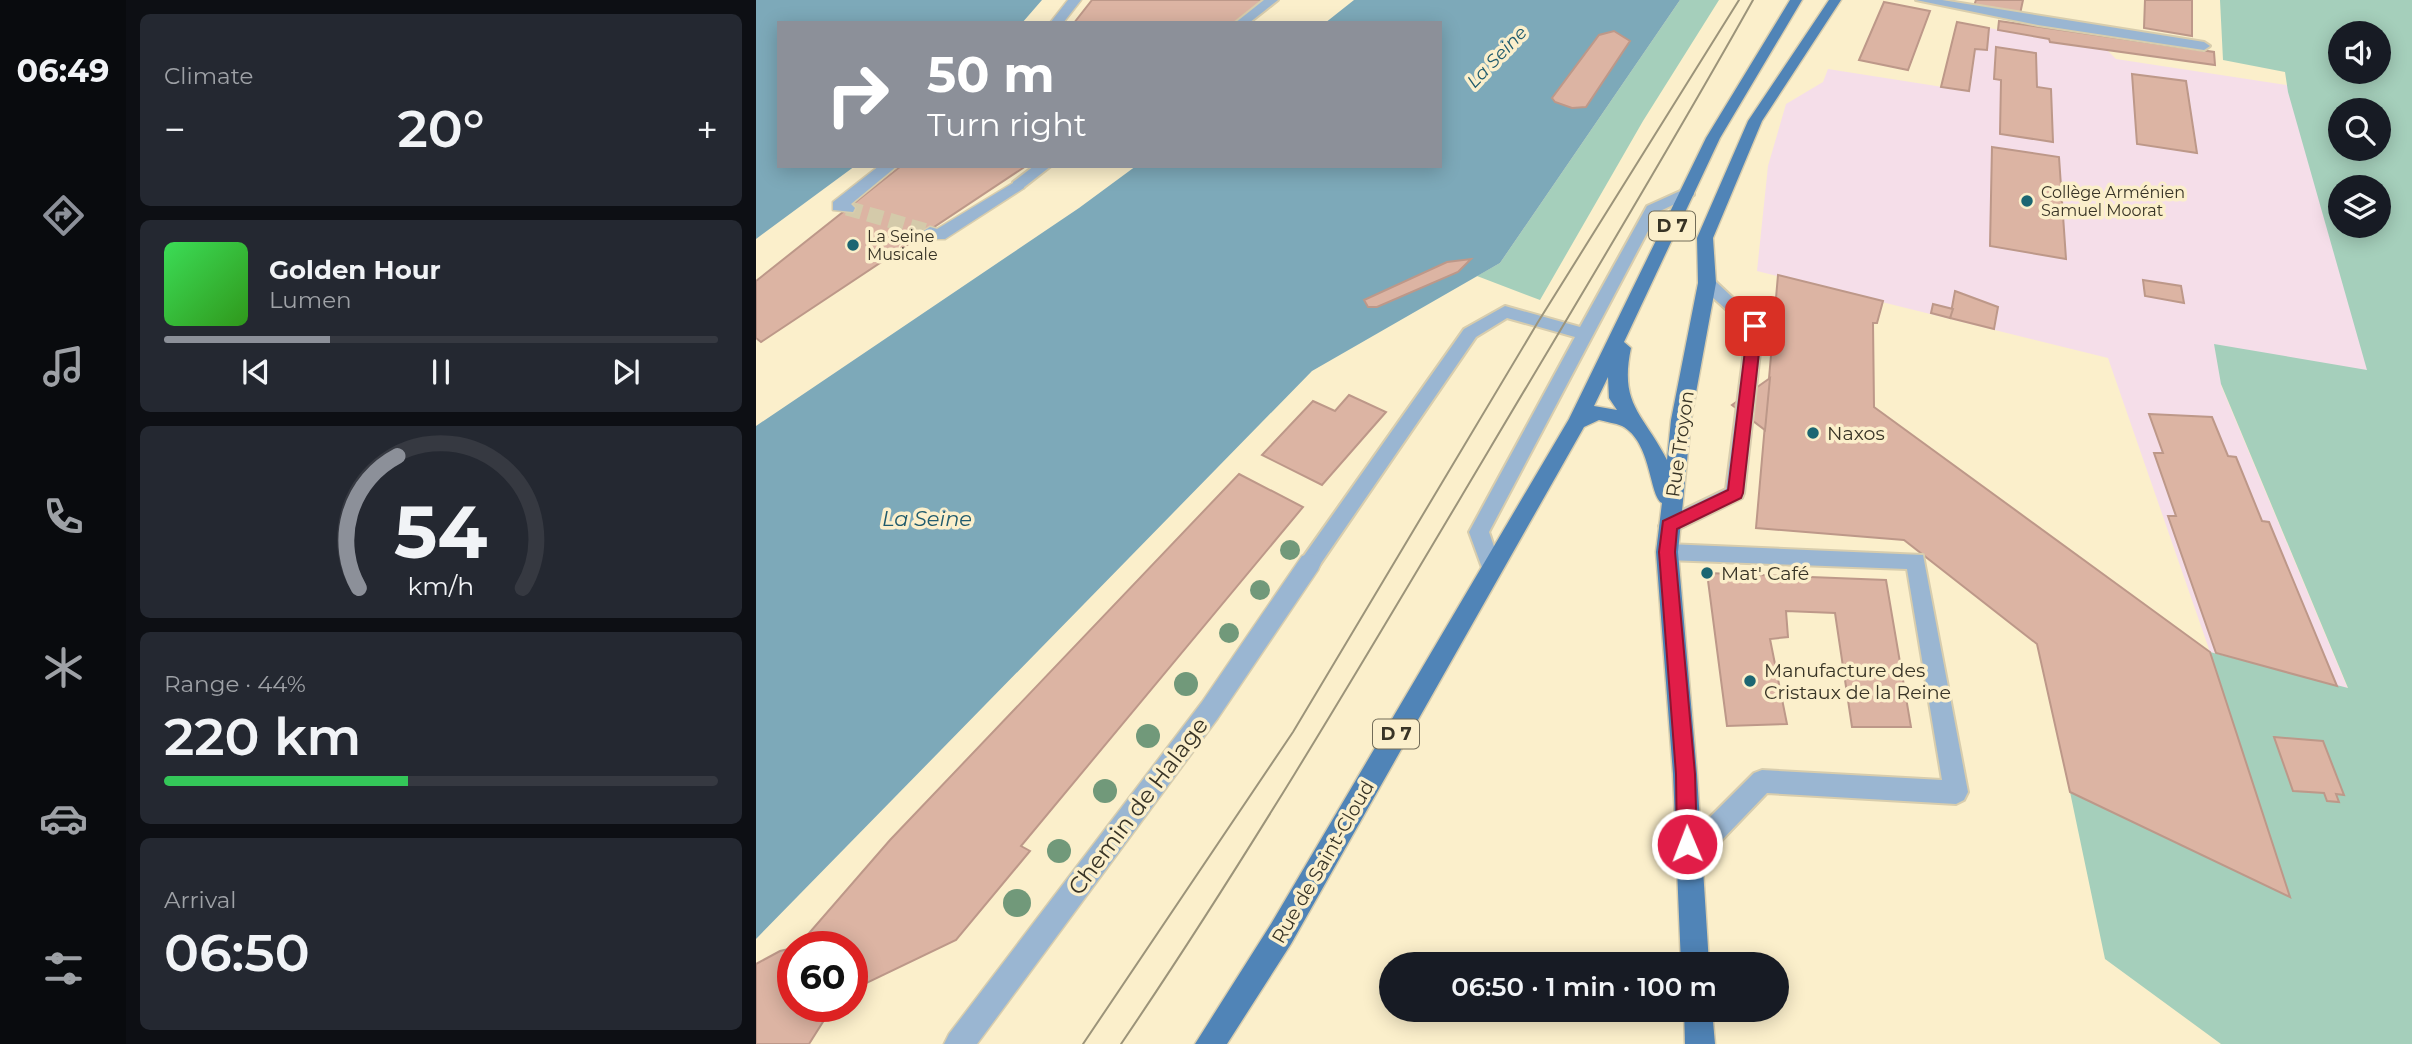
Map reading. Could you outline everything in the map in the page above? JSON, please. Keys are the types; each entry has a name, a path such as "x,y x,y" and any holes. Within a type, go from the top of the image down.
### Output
{"main road":[{"name":"D 7","path":"1577,422 1713,138 1796,0"},
{"name":"Rue Troyon","path":"1694,952 1687,858 1685,774 1667,552 1681,420 1707,284 1705,238 1755,121 1835,0"},
{"path":"1630,313 1617,371 1619,398 1647,440 1662,471 1669,526"},
{"path":"1577,422 1598,412 1630,421 1647,440"},
{"name":"Rue de Saint-Cloud","path":"1210,1044 1281,934 1577,422"},
{"path":"1699,1022 1700,1044"}],"street":[{"path":"1058,21 1075,0"},
{"path":"847,208 839,206 886,168"},
{"path":"930,232 939,235 1018,185"},
{"name":"Chemin de Halage","path":"959,1044 1210,710 1310,563"}],"lane":[{"path":"1244,21 1272,0"},
{"path":"1922,0 2038,22 2204,46"},
{"path":"1018,185 1041,168"},
{"path":"1491,567 1479,532 1587,335 1652,209 1689,192"},
{"path":"1669,526 1735,493 1755,326 1707,284"},
{"path":"1310,563 1422,406 1470,333 1505,312 1587,335"},
{"path":"1667,552 1916,561 1956,792 1762,781 1687,858"}],"shaded area":[{"name":"Collège Arménien Samuel Moorat","path":"1989,28 2106,49 2116,59 2345,94 2344,98 2328,98 2328,161 2340,161 2340,175 2328,175 2328,238 2380,238 2412,430 2221,385 2348,689 2210,652 2108,358 1757,271 1768,166 1786,104 1823,82 1828,69 1968,91 1975,49"}],"green space":[{"path":"1680,0 1719,0 1643,121 1540,300 1477,276 1500,263"},
{"path":"2220,0 2412,0 2412,1044 2221,1044 2105,959 2070,792 2290,896 2210,652 2348,688 2221,384 2214,344 2367,370 2329,238 2391,238 2391,175 2328,175 2328,233 2288,92 2285,72 2223,60"}],"water":[{"path":"756,0 1042,0 1024,21 777,21 777,168 852,168 756,239"},
{"name":"La Seine","path":"1354,0 1680,0 1500,263 1312,371 756,939 756,426 1079,208 1133,168 1442,168 1442,21 1328,21"}],"building":[{"path":"1092,0 1264,0 1237,21 1076,21"},
{"path":"1976,0 2023,0 2020,14 1974,6"},
{"path":"2145,0 2192,0 2192,36 2144,28"},
{"path":"1884,2 1930,11 1908,70 1859,60"},
{"path":"1999,21 2214,52 2215,65 2050,42 2049,39 1998,30"},
{"path":"1957,22 1989,28 1987,50 1975,49 1969,91 1941,87"},
{"path":"1614,31 1630,41 1586,107 1572,108 1555,102 1552,98 1599,35"},
{"path":"1996,47 2036,53 2037,87 2051,89 2053,142 2000,134 2001,80 1994,79"},
{"path":"2132,74 2186,81 2197,153 2137,144"},
{"name":"Collège Arménien Samuel Moorat","path":"1992,147 2059,157 2066,259 1990,246"},
{"name":"La Seine Musicale","path":"898,168 1023,168 761,342 756,338 756,281"},
{"path":"1471,259 1458,272 1377,307 1368,307 1364,300 1447,262"},
{"path":"1778,275 1883,301 1877,323 1873,323 1874,407 2210,652 2290,897 2070,792 2037,644 1904,540 1756,528"},
{"path":"2143,280 2181,286 2184,303 2145,296"},
{"path":"1955,291 1998,307 1994,329 1950,318"},
{"path":"1933,304 1953,309 1950,318 1931,313"},
{"path":"1770,378 1765,430 1732,405"},
{"path":"1349,395 1386,412 1322,485 1262,455 1313,401 1335,411"},
{"path":"2149,414 2212,417 2228,456 2236,457 2262,521 2269,522 2337,686 2216,653 2168,516 2176,516 2154,453 2163,453"},
{"path":"1239,474 1303,507 1021,846 1030,851 956,940 868,982 868,931 811,931 890,840"},
{"name":"Manufacture des Cristaux de la Reine","path":"1707,573 1886,580 1911,727 1852,727 1835,613 1786,611 1788,637 1770,639 1787,724 1727,726"},
{"path":"2274,737 2323,741 2344,795 2336,794 2339,802 2327,801 2324,793 2293,791"},
{"path":"777,953 777,1022 823,1022 809,1044 756,1044 756,964"}],"tunnel":[{"path":"847,208 930,232"}],"tram line":[{"path":"1083,1044 1293,732 1538,322 1739,0"},
{"path":"1121,1044 1264,824 1355,675 1753,0"}],"place":[{"name":"Collège Arménien Samuel Moorat","path":"2027,201"},
{"name":"La Seine Musicale","path":"853,245"},
{"name":"Naxos","path":"1813,433"},
{"name":"Mat' Café","path":"1707,573"},
{"name":"Manufacture des Cristaux de la Reine","path":"1750,681"}],"route":[{"path":"1687,844 1685,774 1667,552 1669,526 1735,493 1755,326"}]}
